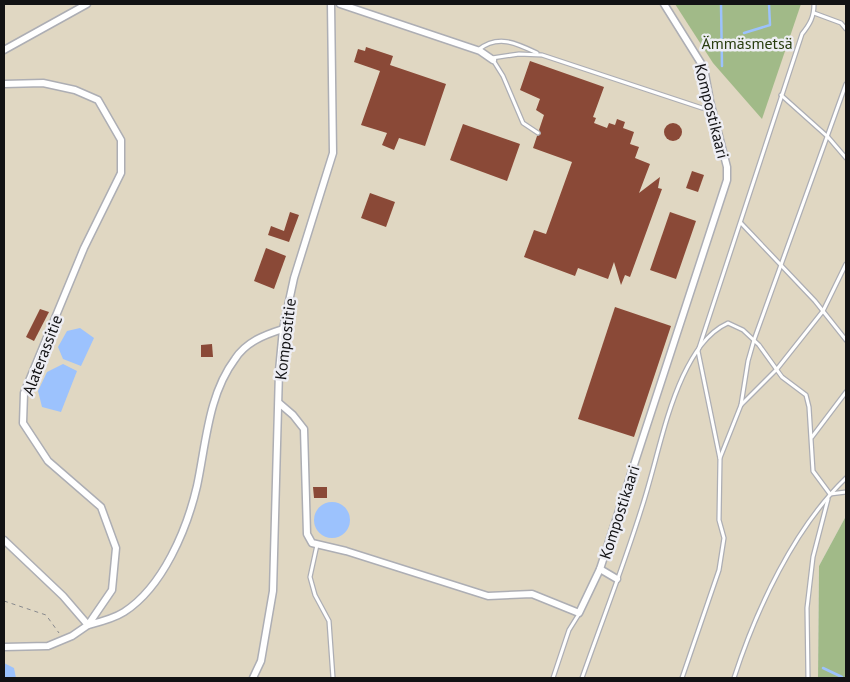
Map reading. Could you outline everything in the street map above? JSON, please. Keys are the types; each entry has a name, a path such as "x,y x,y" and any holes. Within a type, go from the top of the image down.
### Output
{"street":[{"path":"4,50 87,4"},
{"name":"Kompostitie","path":"253,678 261,661 273,591 278,403 283,329 294,278 333,153 332,4"},
{"path":"340,4 478,50 492,59"},
{"name":"Kompostikaari","path":"579,613 600,569 727,180 727,167 711,107 704,68 664,4"},
{"name":"Alaterassitie","path":"4,84 43,83 75,90 98,100 122,140 121,173 84,248 24,393 23,423 48,461 101,507 116,548 112,590 88,625 64,640 48,646 4,647"},
{"path":"4,540 63,596 88,625 124,612 144,594 161,572 174,550 188,516 210,416 235,358 251,343 283,329"},
{"path":"278,403 293,415 304,429 307,479 307,534 312,543 355,554 488,596 532,594 579,613"},
{"path":"600,569 617,579"}],"lane":[{"path":"682,678 719,570 724,538 719,520 720,459 698,351 802,34 809,25 814,13 814,4"},
{"path":"814,13 841,23 846,29"},
{"path":"478,50 491,42 508,41 542,55 702,108 711,107"},
{"path":"538,133 523,123 503,76 492,59 519,54 542,55"},
{"path":"720,459 741,405 748,361 754,340 846,84"},
{"path":"782,95 828,137 846,158"},
{"path":"741,223 823,311 846,340"},
{"path":"741,405 777,369 823,311 846,264"},
{"path":"582,678 640,514 676,392 698,351 709,335 728,323 743,330 754,340 782,377 806,395 809,408 813,471 830,494"},
{"path":"811,438 846,392"},
{"path":"734,678 747,640 782,566 830,494 846,478"},
{"path":"830,494 846,492"},
{"path":"808,678 807,608 810,582 813,557 830,494"},
{"path":"317,544 310,576 315,595 329,621 333,678"},
{"path":"553,678 569,630 579,613"}],"path":[{"path":"4,600 46,615 64,640"}],"shaded area":[{"path":"4,4 846,4 846,516 819,566 818,678 4,678"}],"green space":[{"name":"Ämmäsmetsä","path":"675,4 801,4 762,119 713,63"},
{"path":"846,516 846,678 818,678 819,566"}],"water":[{"path":"80,328 94,338 81,366 63,359 58,347 67,331"},
{"path":"63,364 77,371 61,412 42,407 38,391 47,372"},
{"path":"332,502 344,508 350,520 344,532 332,538 320,532 314,520 320,508"},
{"path":"4,663 14,668 16,678 4,678"}],"building":[{"path":"366,47 393,56 390,65 446,84 425,146 399,138 394,150 382,145 387,133 361,125 380,71 354,62 358,49 365,51"},
{"path":"530,61 604,87 593,117 596,118 594,123 607,128 609,123 615,125 617,119 625,122 623,128 634,132 630,144 639,147 635,158 650,164 639,193 660,177 658,188 662,189 630,277 625,275 621,285 614,262 608,279 578,268 575,276 524,257 534,230 546,234 572,162 533,148 537,136 541,134 539,130 544,115 536,110 540,99 520,90"},
{"path":"669,123 677,123 682,128 680,139 669,141 664,136 664,128"},
{"path":"463,124 520,144 507,181 450,160"},
{"path":"692,171 704,175 698,192 686,188"},
{"path":"370,193 395,202 386,227 361,218"},
{"path":"290,212 299,215 289,242 268,235 271,226 284,231"},
{"path":"670,212 696,221 676,279 650,270"},
{"path":"266,248 286,256 274,289 254,281"},
{"path":"615,307 671,326 634,437 578,419"},
{"path":"40,309 49,312 34,341 26,337"},
{"path":"212,344 213,357 201,357 201,345"},
{"path":"313,487 327,487 327,498 314,498"}],"waterway":[{"path":"721,4 722,66"},
{"path":"744,33 770,25 769,4"},
{"path":"823,668 842,677"}]}
